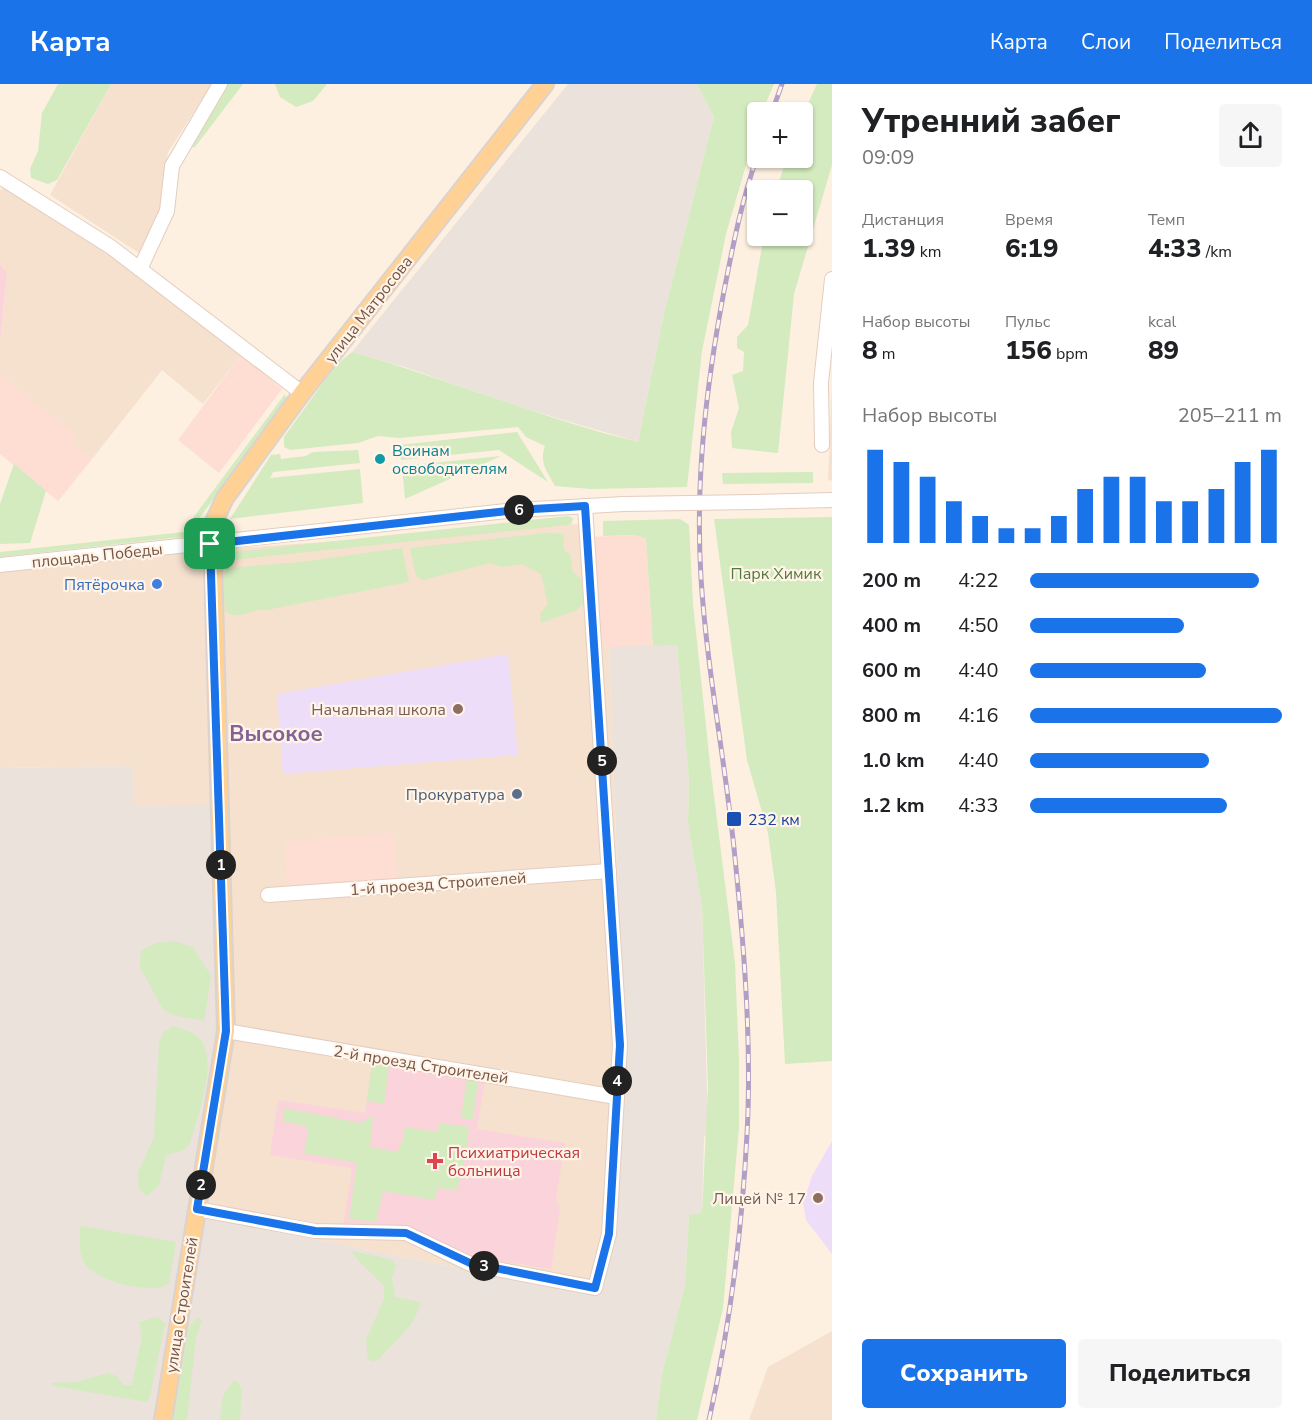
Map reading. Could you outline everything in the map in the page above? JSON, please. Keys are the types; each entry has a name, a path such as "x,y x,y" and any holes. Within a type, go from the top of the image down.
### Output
{"main road":[{"name":"улица Матросова","path":"210,544 212,526 225,498 302,393 545,84"},
{"name":"улица Строителей","path":"163,1420 226,1031 210,544"}],"street":[{"path":"140,269 167,211 172,166 220,84"},
{"path":"0,177 111,247 302,393"},
{"path":"822,445 822,383 832,279"},
{"name":"площадь Победы","path":"0,565 516,510 624,504 832,500"},
{"path":"197,1209 315,1231 406,1233 470,1263 595,1288 609,1234 620,1045 585,506"},
{"name":"1-й проезд Строителей","path":"268,895 609,871"},
{"name":"2-й проезд Строителей","path":"226,1031 616,1097"}],"shaded area":[{"path":"111,84 212,84 168,152 160,212 139,253 50,195"},
{"path":"568,84 697,84 714,117 664,314 638,442 523,408 405,367 352,352"},
{"path":"2,188 25,198 44,214 91,241 241,355 203,404 162,370 92,459 71,443 76,435 0,376 0,342 7,273 0,264 0,191"},
{"path":"0,264 7,273 0,342"},
{"path":"241,355 282,389 219,473 178,440"},
{"path":"0,376 77,435 71,443 92,459 58,501 0,454"},
{"path":"832,386 832,480 828,481"},
{"path":"588,523 597,649 609,647 621,977 615,1236 597,1295 206,1218 234,981 222,805 133,806 132,766 0,768 0,570 212,550"},
{"path":"636,535 646,539 653,646 596,649 589,537"},
{"path":"677,645 689,779 688,823 702,906 708,1132 704,1137 702,1214 689,1215 685,1285 662,1374 656,1420 0,1420 0,768 132,766 134,806 222,804 234,981 206,1218 597,1295 615,1236 621,977 609,647"},
{"path":"508,654 518,755 283,774 277,694"},
{"path":"394,833 398,882 287,891 285,841"},
{"name":"Психиатрическая больница","path":"372,1063 485,1081 477,1129 565,1143 556,1200 560,1208 551,1269 457,1254 421,1235 343,1228 352,1168 270,1155 278,1100 365,1113"},
{"name":"Лицей № 17","path":"832,1141 832,1254 806,1220 803,1203 812,1176"},
{"path":"832,1331 832,1420 749,1420 768,1367"}],"green space":[{"path":"58,84 111,84 57,180 48,184 31,178 30,169 38,151 42,113"},
{"path":"222,84 243,84 195,147 186,148"},
{"path":"275,84 327,84 313,101 296,107 280,97"},
{"path":"697,84 774,84 766,102 747,102 747,162 726,234 702,351 687,487 591,489 555,486 543,462 545,446 526,437 518,427 399,438 378,436 358,443 290,450 284,447 284,437 336,365 352,352 566,422 638,442 664,314 714,117"},
{"path":"817,84 832,84 832,165 813,230 813,180 779,180 784,168 813,168 813,102 809,102"},
{"path":"762,246 808,246 794,294 778,453 732,448 731,432 739,408 732,375 743,371 744,352 737,348 737,337 748,325"},
{"path":"285,394 287,401 194,525 187,526"},
{"path":"517,432 548,482 499,450 401,460 399,445"},
{"path":"358,450 360,463 273,472 270,478 360,469 363,503 230,519 271,455 280,454 281,459 306,456 313,452"},
{"path":"501,456 405,499 402,466"},
{"path":"14,464 46,491 30,543 0,544 0,504"},
{"path":"813,472 813,483 723,484 722,473"},
{"path":"568,516 573,518 572,523 568,525 231,560 227,556 233,552"},
{"name":"Парк Химик","path":"832,517 832,1061 785,1064 776,892 768,833 747,760 714,519"},
{"path":"680,519 689,525 693,604 735,963 739,1127 723,1308 697,1420 656,1420 662,1374 685,1285 689,1215 702,1213 708,1087 702,906 688,823 689,779 677,645 653,646 646,539 636,535 603,536 603,521"},
{"path":"193,531 191,536 0,557 0,552"},
{"path":"547,533 563,534 564,550 570,554 573,572 581,579 584,603 577,610 541,623 540,614 548,604 541,574 521,564 503,567 490,563 423,580 416,576 410,548"},
{"path":"402,548 409,582 240,615 225,611 223,577 227,568 301,562"},
{"path":"174,941 193,947 211,976 204,1021 172,1015 163,1009 140,967 141,950 157,943"},
{"path":"173,1026 199,1038 205,1048 207,1075 205,1090 190,1144 182,1151 166,1155 159,1185 147,1196 139,1189 138,1173 154,1138 159,1043 164,1032"},
{"path":"372,1063 389,1066 384,1104 367,1101"},
{"path":"467,1078 478,1080 473,1120 461,1118"},
{"path":"285,1108 361,1123 373,1118 370,1147 397,1152 402,1143 405,1127 438,1132 439,1123 469,1127 466,1155 457,1190 438,1188 434,1200 383,1191 376,1222 349,1219 357,1163 304,1153 308,1131 305,1126 282,1121"},
{"path":"80,1226 176,1242 169,1283 161,1287 138,1287 100,1276 85,1264 81,1256"},
{"path":"352,1251 393,1260 396,1266 392,1278 395,1297 420,1302 410,1325 379,1359 373,1362 368,1359 366,1340 384,1298 384,1286"},
{"path":"158,1317 165,1324 150,1396 146,1402 55,1386 51,1383 77,1382 108,1373 116,1376 124,1385 132,1385 142,1337 139,1322"},
{"path":"198,1317 202,1320 196,1338 187,1420 173,1420 189,1326"},
{"path":"233,1381 238,1381 242,1390 240,1420 220,1420 223,1396"}],"railway":[{"path":"776,102 782,84"},
{"path":"709,1420 729,1314 742,1206 747,1134 748,1066 744,961 738,892 701,578 701,469 707,398 724,291 734,239 753,168"}],"place":[{"name":"Воинам освободителям","path":"380,459"},
{"name":"Пятёрочка","path":"157,584"},
{"name":"Начальная школа","path":"458,709"},
{"name":"Прокуратура","path":"517,794"},
{"name":"232 км","path":"734,819"},
{"name":"Психиатрическая больница","path":"435,1161"},
{"name":"Лицей № 17","path":"818,1198"}],"district":[{"name":"Высокое","path":"276,733"}],"route":[{"path":"585,506 620,1045 609,1234 595,1288 470,1263 445,1254 416,1236 406,1233 315,1231 197,1209 226,1031 210,544 516,510 585,506"}]}
